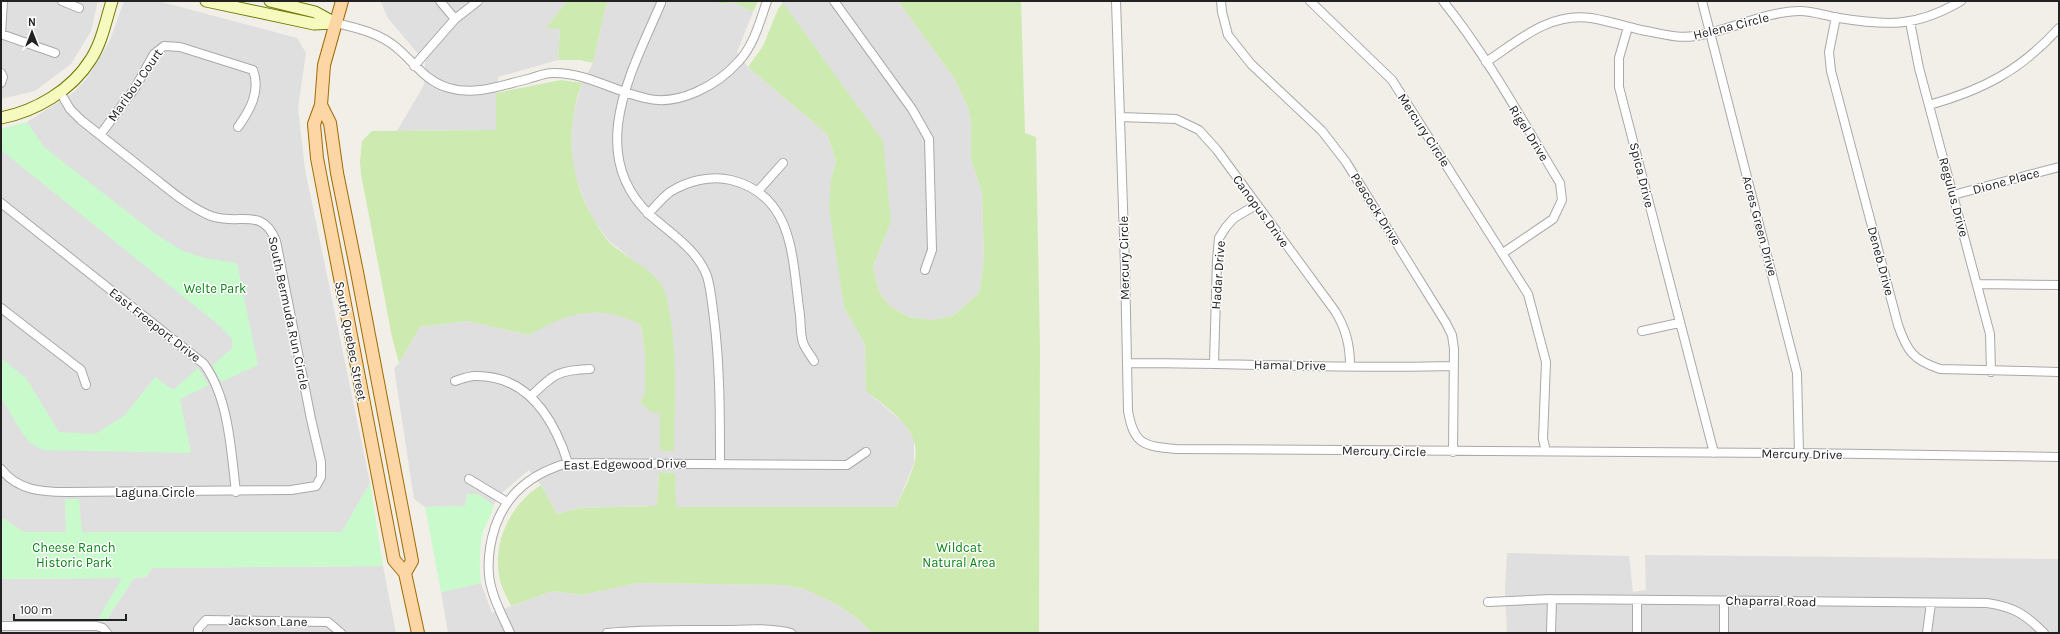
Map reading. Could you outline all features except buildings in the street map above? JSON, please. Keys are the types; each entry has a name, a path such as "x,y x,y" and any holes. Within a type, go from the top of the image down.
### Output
{"main road":[{"name":"South Quebec Street","path":"342,1 324,65 321,105 314,124 320,180 394,560 405,573 418,633"},
{"name":"South Quebec Street","path":"321,105 330,123 336,173 357,272 412,561 405,573"}],"street":[{"path":"3,1 1,30 55,54"},
{"path":"62,1 79,8"},
{"path":"1,118 33,109 60,92 79,74 92,59 113,1"},
{"path":"206,1 313,24 336,23"},
{"path":"270,1 315,12 336,23 366,31 386,40 398,48 414,66 430,79 441,85 467,92 488,89 550,73 570,73 646,99 667,99 689,95 723,75 740,60 752,42 767,1"},
{"path":"440,1 455,19"},
{"path":"414,66 455,19 478,1"},
{"path":"834,1 912,109 929,139 932,250 925,270"},
{"name":"Mercury Circle","path":"1116,1 1128,411 1130,425 1136,437 1151,447 1176,450 1453,452 1546,451 1543,439 1546,362 1540,334 1528,294 1392,80 1310,1"},
{"name":"Peacock Drive","path":"1221,1 1228,35 1251,64 1322,132 1346,162 1446,323 1452,335 1454,366 1453,452"},
{"name":"Rigel Drive","path":"1444,1 1486,62 1560,183 1562,200 1553,219 1503,253"},
{"name":"Acres Green Drive","path":"1702,1 1796,366 1799,453"},
{"name":"Helena Circle","path":"1486,62 1546,23 1562,18 1591,18 1678,37 1695,36 1785,12 1801,11 1885,24 1910,22 1929,18 1961,1"},
{"path":"661,2 624,92 617,130 617,147 620,164 634,196 648,214 690,250 706,276 719,359 720,463"},
{"name":"Deneb Drive","path":"1836,17 1829,52 1831,71 1898,325 1905,345 1913,356 1940,370 2059,372"},
{"name":"Regulus Drive","path":"1910,22 1929,105 1990,334 1990,372"},
{"name":"Spica Drive","path":"1628,27 1619,58 1619,87 1714,453"},
{"path":"1929,105 1980,88 2003,76 2027,60 2059,28"},
{"name":"Maribou Court","path":"100,135 135,88 154,54 164,46 180,48 253,70 257,79 256,91 250,109 238,127"},
{"path":"1,73 3,77 1,83"},
{"name":"South Bermuda Run Circle","path":"60,92 70,109 100,135 180,198 212,216 227,219 258,220 265,222 271,230 276,241 309,412 321,462 321,477 316,486"},
{"name":"Canopus Drive","path":"1120,117 1176,119 1199,130 1256,204 1343,324 1350,351 1350,366"},
{"path":"758,191 783,163"},
{"name":"Dione Place","path":"1953,195 2059,167"},
{"path":"648,214 669,193 686,184 706,179 722,178 740,182 758,191 772,204 784,221 789,241 804,344 814,360"},
{"name":"East Freeport Drive","path":"1,203 204,364 218,387 229,438 236,492"},
{"name":"Hadar Drive","path":"1214,363 1219,238 1234,218 1256,204"},
{"path":"1977,284 2059,285"},
{"path":"1,308 81,370 86,385"},
{"path":"1642,331 1679,322"},
{"name":"Hamal Drive","path":"1127,363 1214,363 1392,368 1454,366"},
{"path":"531,396 554,375 566,370 590,369"},
{"path":"455,381 474,376 497,378 531,396 554,425 568,463"},
{"name":"Mercury Drive","path":"1546,451 2059,457"},
{"name":"East Edgewood Drive","path":"510,633 492,590 489,571 492,534 506,502 521,488 539,475 554,467 568,463 847,464 866,452"},
{"name":"Laguna Circle","path":"1,469 13,481 38,492 236,492 291,490 316,486"},
{"path":"469,479 506,502"},
{"path":"1551,633 1552,599"},
{"name":"Chaparral Road","path":"1488,602 1552,599 1724,600 2002,605 2022,614 2044,633"},
{"path":"1637,600 1637,633"},
{"path":"1724,600 1724,633"},
{"path":"1927,633 1931,603"},
{"name":"Jackson Lane","path":"198,633 198,630 206,620 328,622 341,633"},
{"path":"1,626 97,626 107,633"},
{"path":"607,633 768,630 791,633"}],"shaded area":[{"path":"1,1 98,1 91,31 71,64 35,91 1,99"},
{"path":"124,1 158,1 297,38 306,53 298,108 305,169 370,483 342,532 81,532 79,499 65,499 66,532 24,532 1,517 1,129 27,122 74,92 88,77 110,40"},
{"path":"381,1 567,1 546,28 560,28 558,60 498,77 497,130 397,131 424,85 425,62 387,17"},
{"path":"607,1 720,1 720,5 733,2 753,12 737,52 748,67 827,134 836,161 831,179 844,307 865,345 866,391 904,423 914,439 914,463 896,507 675,507 675,473 659,472 657,506 581,508 557,514 541,485 529,470 503,492 493,505 478,494 467,494 465,506 425,507 414,499 394,368 399,363 420,327 467,321 529,335 551,322 575,314 595,312 616,314 629,319 641,325 645,354 645,394 640,402 660,413 660,451 674,451 653,276 609,241 594,221 574,174 571,150 571,122 582,83 593,63"},
{"path":"781,1 898,1 954,78 967,105 971,120 971,159 982,193 984,261 979,293 953,316 932,320 909,317 890,306 879,292 873,266 891,222"},
{"path":"1507,553 1629,556 1633,592 1646,590 1645,555 2059,559 2059,633 1507,633 1505,588"},
{"path":"383,566 396,633 1,633 1,579 123,578 99,619 105,622 134,578 146,577 152,568"},
{"path":"481,583 492,613 553,591 582,595 638,583 784,585 804,589 838,605 857,618 872,633 448,633 441,592"}],"green space":[{"path":"567,1 607,1 593,63 580,60 558,60 560,29 546,28"},
{"path":"720,1 758,1 753,12 733,2 719,5"},
{"name":"Wildcat Natural Area","path":"898,1 1021,1 1025,133 1036,137 1040,348 1039,633 872,633 857,618 838,605 804,589 784,585 638,583 582,595 553,591 511,606 502,587 498,570 500,541 511,515 530,493 541,485 557,514 581,508 657,506 659,472 675,473 676,507 896,507 914,464 916,452 914,441 909,431 894,413 866,391 865,345 844,307 829,208 831,179 836,161 827,134 748,67 763,46 778,9 783,3 883,141 891,222 873,266 879,292 890,306 909,317 932,320 953,316 979,293 984,261 982,193 971,159 971,120 967,105 954,78"},
{"path":"561,80 582,83 573,115 572,148 573,164 577,180 589,211 609,242 655,277 661,284 666,295 674,349 674,451 660,451 660,413 651,412 640,402 645,394 645,354 641,325 626,318 598,312 584,313 557,321 529,335 467,321 420,327 399,363 392,337 361,174 360,162 362,141 372,131 496,130 496,93"},
{"name":"Welte Park","path":"27,122 44,147 157,235 183,251 204,258 237,263 258,365 221,382 212,366 232,348 232,339 221,327 1,150 1,129"},
{"path":"1,358 26,378 59,432 95,434 124,416 155,377 173,390 198,368 209,385 180,399 191,453 43,450 30,443 1,398"},
{"name":"Cheese Ranch Historic Park","path":"370,483 383,566 152,568 146,577 134,578 105,622 98,619 122,578 1,579 1,517 24,532 66,532 65,499 79,499 82,532 342,532"},
{"path":"467,494 478,494 493,505 492,512 483,532 482,538 480,558 481,583 441,592 425,507 465,506"}]}
